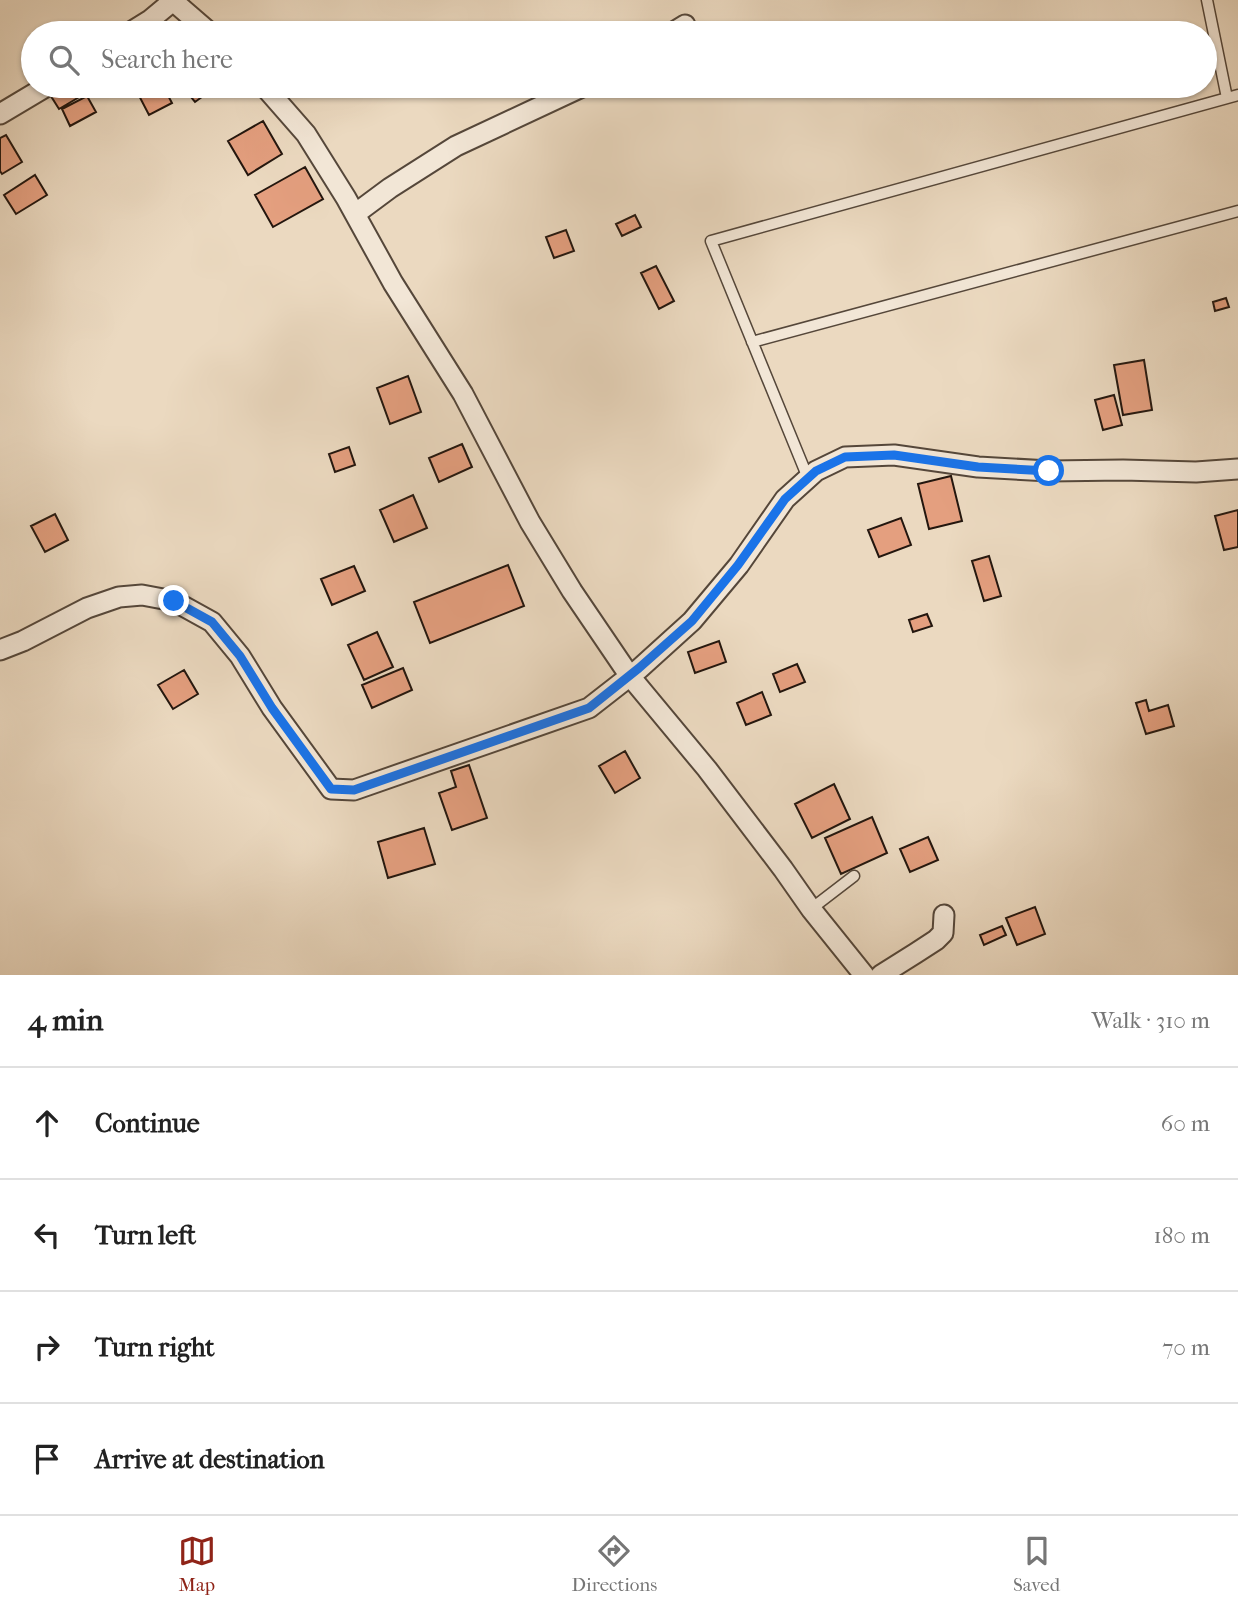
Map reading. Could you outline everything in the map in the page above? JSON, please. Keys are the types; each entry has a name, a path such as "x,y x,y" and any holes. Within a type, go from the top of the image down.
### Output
{"street":[{"path":"148,21 173,1 196,21"},
{"path":"0,114 27,98"},
{"path":"274,98 364,207 393,283 463,394 530,522 572,590 811,909 864,975"},
{"path":"364,207 456,146 558,98"},
{"path":"0,650 87,608 119,597 142,595 174,601 212,622 240,656 272,708 331,789 354,790 589,708 692,621 738,565 785,499 816,471 845,457 894,455 978,467 1049,471 1196,472 1238,469"},
{"path":"885,973 936,940 943,933 944,915"}],"lane":[{"path":"1207,0 1213,21"},
{"path":"808,478 711,241 1233,97 1217,37"},
{"path":"752,342 1238,211"},
{"path":"811,909 854,876"}],"building":[{"path":"52,98 78,98 59,109"},
{"path":"88,98 96,112 70,126 62,109"},
{"path":"140,98 169,98 172,103 149,115"},
{"path":"263,121 282,154 248,175 228,141"},
{"path":"6,135 22,162 2,174 0,138"},
{"path":"305,167 323,199 273,227 255,195"},
{"path":"35,175 47,195 16,214 4,195"},
{"path":"635,215 641,227 622,236 616,224"},
{"path":"566,230 574,251 554,258 546,237"},
{"path":"656,266 674,301 659,309 641,273"},
{"path":"1226,298 1229,307 1215,311 1213,302"},
{"path":"1144,360 1152,410 1123,415 1114,365"},
{"path":"408,376 421,412 390,424 377,388"},
{"path":"1114,395 1122,425 1103,430 1095,400"},
{"path":"462,444 472,467 439,482 429,458"},
{"path":"349,447 355,465 335,472 329,454"},
{"path":"951,476 962,521 929,529 918,484"},
{"path":"413,495 427,528 394,542 380,510"},
{"path":"1238,510 1238,547 1224,550 1215,516"},
{"path":"55,514 68,540 45,552 31,526"},
{"path":"901,518 911,545 879,557 868,530"},
{"path":"989,556 1001,596 984,601 972,561"},
{"path":"508,565 524,606 430,643 414,602"},
{"path":"354,566 365,591 332,605 321,579"},
{"path":"927,614 932,626 913,632 909,620"},
{"path":"377,632 393,667 364,680 348,645"},
{"path":"719,641 726,662 695,673 688,652"},
{"path":"797,664 805,682 780,692 773,674"},
{"path":"403,668 412,690 372,708 362,685"},
{"path":"184,670 198,694 173,709 158,685"},
{"path":"762,692 771,715 746,725 737,703"},
{"path":"1146,700 1149,711 1168,705 1174,726 1146,734 1136,703"},
{"path":"625,751 640,778 615,793 599,766"},
{"path":"469,765 487,818 452,830 439,793 456,787 451,771"},
{"path":"834,784 850,819 812,838 795,804"},
{"path":"872,817 887,853 841,874 825,838"},
{"path":"424,828 435,864 388,878 378,842"},
{"path":"928,837 938,860 910,872 900,849"},
{"path":"1035,907 1045,934 1017,945 1006,918"},
{"path":"1002,926 1006,935 984,945 980,935"}],"route":[{"path":"174,601 212,622 240,656 272,708 331,789 354,790 589,708 692,621 738,565 785,499 816,471 845,457 894,455 978,467 1049,471"}]}
